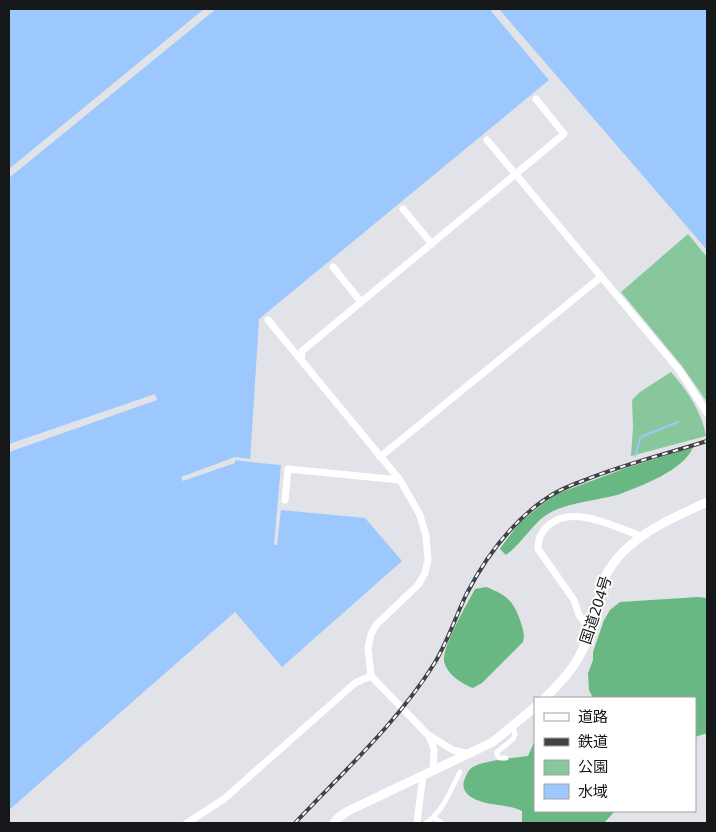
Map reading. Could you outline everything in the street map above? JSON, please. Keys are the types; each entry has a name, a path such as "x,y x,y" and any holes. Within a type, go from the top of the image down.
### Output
{"highway":[{"name":"国道204号","path":"546,697 566,679 580,656 591,632 608,572 623,553 641,536 707,502"},
{"path":"334,823 348,810 493,742 534,708"}],"street":[{"path":"301,360 302,350 564,134 536,99"},
{"path":"487,140 680,371 707,413"},
{"path":"403,209 432,244"},
{"path":"333,268 361,302"},
{"path":"380,456 601,277"},
{"path":"268,320 400,480 420,515 426,536 428,560 425,573 418,585 376,625 371,634 368,648 372,676 429,736 453,750 470,754"},
{"path":"285,500 288,469 400,480"},
{"path":"591,632 579,615 574,600 538,549 538,540 546,527 556,518 571,515 586,517 641,536"},
{"path":"187,823 224,799 354,683 372,676"},
{"path":"506,758 500,758 497,752 513,739 515,734 513,727"},
{"path":"429,736 434,749 433,770"},
{"path":"426,823 434,818 460,772"},
{"path":"417,823 422,775"},
{"path":"434,818 442,823"}],"green space":[{"path":"688,234 707,257 707,402 682,366 621,292"},
{"path":"671,372 693,402 701,418 706,436 631,456 632,400 640,392"},
{"path":"693,447 681,463 660,477 617,495 553,511 540,520 506,555 500,549 519,523 554,495 626,468"},
{"path":"486,587 504,596 516,609 524,632 524,639 482,683 473,688 459,681 451,674 444,660 447,645 456,624 475,589"},
{"path":"707,598 707,733 696,737 696,697 592,697 589,690 588,673 593,660 593,652 604,620 610,610 620,602"},
{"path":"534,742 534,812 614,812 604,823 522,823 522,811 477,800 466,792 463,783 471,768 487,762 528,756"}],"water":[{"path":"9,9 493,9 491,11 549,80 259,319 250,462 281,465 274,545 277,545 281,510 365,518 402,561 282,667 235,612 9,810"},
{"path":"499,9 707,9 707,250"}],"pier":[{"path":"204,9 216,9 9,178 9,169"},
{"path":"155,394 157,400 9,452 9,444"},
{"path":"235,457 250,459 250,462 235,460 235,463 183,481 181,477"}],"waterway":[{"path":"635,456 640,439 643,436 678,422"}],"railway":[{"path":"295,823 369,746 419,686 439,656 466,595 481,568 499,543 520,520 549,497 569,486 615,469 707,441"}]}
